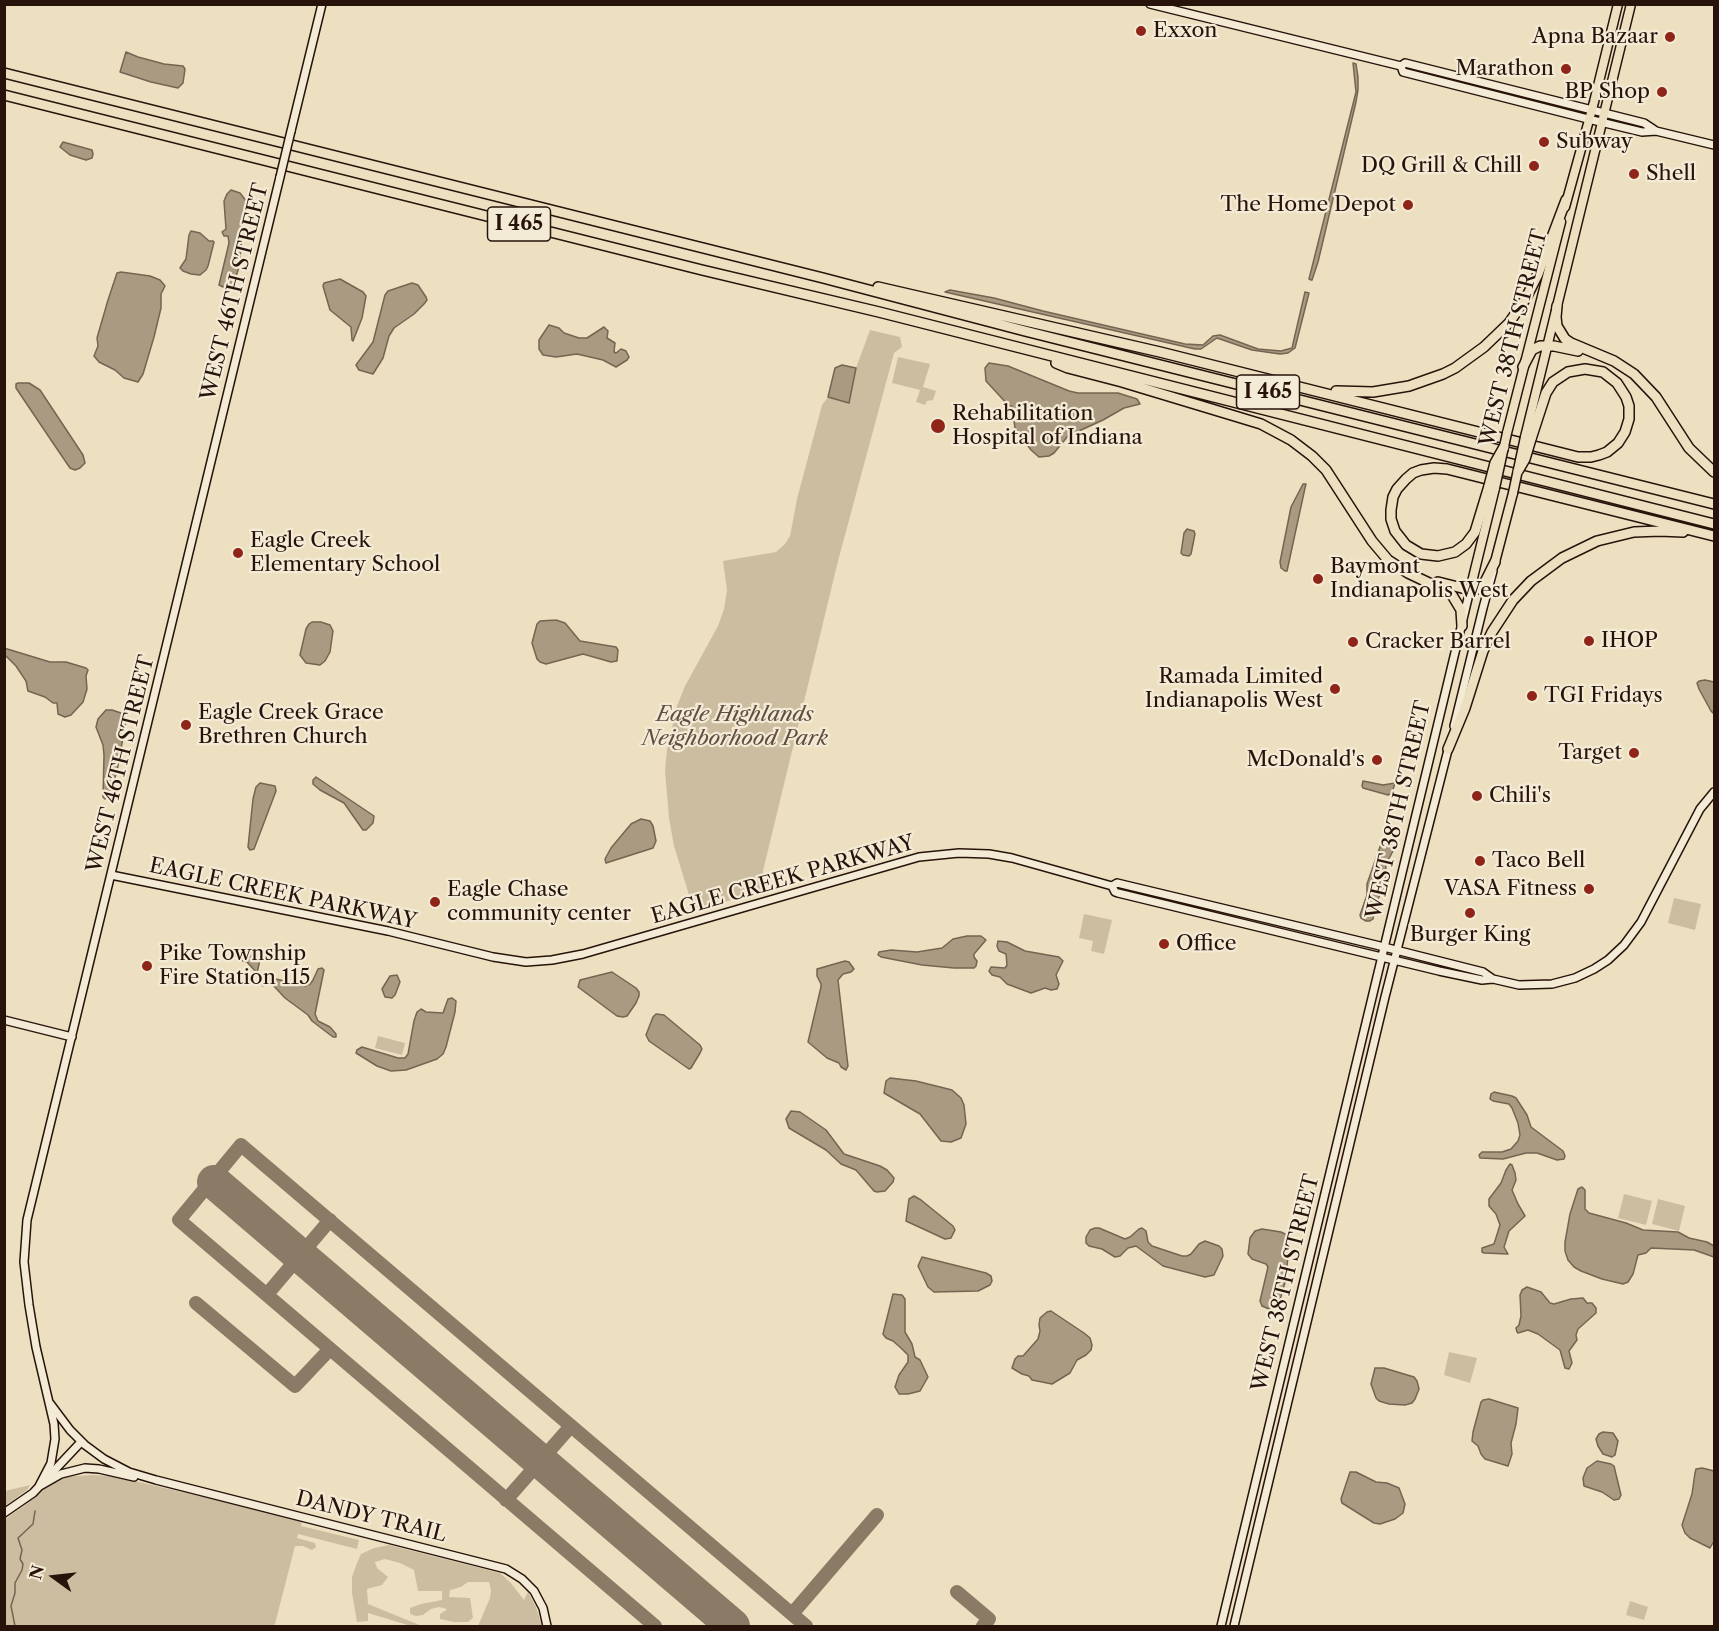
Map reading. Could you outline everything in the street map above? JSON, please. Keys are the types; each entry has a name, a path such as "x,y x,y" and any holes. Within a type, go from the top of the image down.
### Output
{"highway":[{"name":"I 465","path":"4,73 1714,504"},
{"name":"I 465","path":"4,95 669,262 879,312 1714,524"},
{"path":"1295,385 1336,392 1393,390 1443,374 1470,359 1509,323 1526,298 1566,200"},
{"path":"823,278 867,284 1149,349 1295,385 1582,458 1603,454 1615,446 1627,428 1629,406 1614,379 1602,372 1585,369 1568,372 1557,379 1543,399 1528,438 1526,459 1518,471"},
{"path":"1557,306 1557,326 1565,339 1621,365 1640,379 1656,397 1689,448 1714,472"},
{"path":"1523,368 1532,351 1540,346 1547,345 1595,353"},
{"path":"1034,353 1068,368 1261,424 1284,436 1312,456 1326,470 1383,555 1403,570 1446,591 1455,599 1461,610 1462,626"},
{"path":"1504,447 1495,463 1492,487 1475,532 1466,544 1455,552 1438,556 1421,554 1406,545 1395,531 1391,519 1393,497 1406,478 1413,473 1434,468 1447,469 1714,536"},
{"path":"1448,749 1465,708 1480,657 1492,632 1513,600 1541,573 1562,558 1585,546 1621,535 1660,531 1714,536"},
{"path":"1424,580 1470,590 1477,589 1491,574 1496,562"}],"main road":[{"name":"WEST 46TH STREET","path":"156,1480 116,1466 98,1456 81,1442 48,1400 28,1305 24,1262 25,1241 30,1206 322,4"},
{"path":"1150,4 1401,66 1405,63 1644,123 1656,131"},
{"name":"WEST 38TH STREET","path":"1504,447 1618,4"},
{"name":"WEST 38TH STREET","path":"1528,438 1547,345 1631,4"},
{"path":"1401,66 1403,72 1602,123 1642,132 1656,131 1714,145"},
{"name":"WEST 38TH STREET","path":"1234,1626 1397,951 1518,471"},
{"name":"WEST 38TH STREET","path":"1221,1626 1462,626 1492,487"},
{"name":"EAGLE CREEK PARKWAY","path":"1112,886 1118,893 1482,980 1519,985 1552,984 1584,975 1612,957 1627,941 1641,922 1698,812 1714,792"},
{"name":"EAGLE CREEK PARKWAY","path":"111,875 388,931 500,959 526,962 583,954 892,864 959,853 995,854 1112,886 1117,883 1483,972 1493,980"},
{"path":"4,1020 72,1037"},
{"path":"38,1488 51,1462 54,1448 54,1429 48,1400"},
{"path":"4,1513 24,1501 81,1442"},
{"path":"38,1488 61,1474 85,1468 96,1468 125,1476 156,1480"},
{"name":"DANDY TRAIL","path":"156,1480 499,1566 516,1575 531,1587 543,1608 547,1626"}],"green space":[{"name":"Eagle Highlands Neighborhood Park","path":"870,330 900,337 902,347 894,353 838,561 763,871 765,890 694,911 674,846 665,771 667,750 677,706 685,686 718,626 724,609 727,590 723,561 776,552 785,544 790,536 797,499 822,405 828,397 849,403 856,368"},
{"path":"898,357 930,364 923,387 936,391 933,400 927,401 925,405 916,402 920,390 892,383"},
{"path":"1674,898 1701,904 1695,930 1668,923"},
{"path":"1084,914 1112,920 1104,954 1091,951 1093,941 1079,938"},
{"path":"378,1036 405,1043 402,1055 375,1048"},
{"path":"1624,1194 1652,1201 1646,1225 1618,1218"},
{"path":"1658,1199 1685,1206 1679,1231 1652,1224"},
{"path":"1449,1352 1477,1358 1470,1383 1444,1375"},
{"path":"113,1476 302,1520 301,1526 359,1540 357,1549 298,1534 297,1538 315,1543 316,1547 312,1550 303,1546 295,1546 275,1624 271,1626 5,1626 4,1520 61,1477"},
{"path":"30,1485 27,1490 5,1506 5,1491"},
{"path":"389,1545 500,1573 524,1600 528,1592 542,1626 478,1626 490,1598 489,1582 468,1582 450,1590 449,1597 470,1598 473,1618 468,1622 440,1619 440,1614 447,1609 439,1607 423,1615 412,1615 410,1608 442,1600 442,1591 418,1591 414,1570 385,1559 375,1562 377,1568 388,1577 382,1585 367,1589 368,1604 422,1626 411,1626 368,1613 368,1621 357,1622 352,1577 357,1563 361,1554"},
{"path":"1630,1601 1648,1607 1644,1620 1626,1615"}],"shaded area":[{"path":"126,52 164,64 183,66 185,69 183,83 178,88 120,72"},
{"path":"1353,63 1356,64 1358,77 1356,102 1318,262 1311,280 1309,279 1356,92"},
{"path":"63,142 92,150 92,158 86,160 70,155 60,147"},
{"path":"231,190 240,193 247,202 247,206 242,219 239,267 234,283 223,287 219,285 229,243 228,236 224,236 222,232 226,229 224,201"},
{"path":"191,231 200,233 209,241 214,242 208,266 200,275 191,274 180,268 186,259"},
{"path":"117,273 150,276 160,280 165,286 161,294 161,308 154,337 143,374 138,382 124,378 115,370 99,362 94,356 108,300"},
{"path":"340,279 366,296 362,318 353,341 351,327 330,310 323,286 324,283"},
{"path":"412,283 418,285 427,300 414,314 394,328 389,336 383,358 373,374 359,370 356,365 373,342 385,295 388,291"},
{"path":"950,290 994,298 1185,344 1203,345 1213,336 1220,335 1258,349 1281,351 1292,348 1305,292 1309,293 1295,348 1288,353 1280,354 1252,350 1217,338 1201,349 1195,349 945,292"},
{"path":"549,325 579,338 587,338 604,327 608,331 607,338 615,343 614,352 621,349 626,351 629,357 616,367 603,360 577,354 556,357 543,355 539,349 539,340"},
{"path":"989,363 1008,366 1069,391 1118,393 1137,399 1140,404 1124,408 1068,436 1054,453 1039,457 1015,428 1012,406 1009,406 986,381 985,368"},
{"path":"842,365 856,368 849,403 828,397 835,368"},
{"path":"18,383 29,383 40,390 83,455 85,463 80,468 75,470 70,468 16,388"},
{"path":"1303,484 1306,484 1287,571 1285,571 1281,568 1280,562 1291,507"},
{"path":"1187,529 1194,531 1195,534 1189,556 1181,553 1184,533"},
{"path":"556,620 565,623 580,641 616,647 617,661 611,662 583,654 546,664 540,662 532,643 537,624 540,621"},
{"path":"312,622 330,625 333,631 330,652 320,665 306,663 300,655 306,629"},
{"path":"4,648 50,662 66,662 86,668 88,670 87,689 83,702 71,715 65,717 58,714 57,703 28,691 26,681 5,655"},
{"path":"1705,680 1714,682 1714,714 1697,683"},
{"path":"106,710 121,713 126,721 117,771 109,796 105,799 103,797 103,745 96,727 98,719"},
{"path":"316,777 374,816 373,823 363,830 344,803 313,784"},
{"path":"1363,781 1383,785 1395,783 1392,793 1388,795 1363,788"},
{"path":"260,783 275,786 276,791 254,849 250,850 248,847 253,799 256,787"},
{"path":"641,819 650,821 653,826 656,841 653,848 606,863 605,859 611,848 631,824"},
{"path":"1386,841 1391,844 1393,851 1386,864 1385,885 1376,903 1373,919 1366,921 1360,915 1367,895 1367,884 1381,844"},
{"path":"981,936 986,940 974,954 977,961 974,968 922,965 878,955 879,952 891,950 917,952 942,948 953,939"},
{"path":"998,941 1007,942 1025,951 1059,957 1063,961 1056,975 1059,984 1057,989 1045,988 1031,993 1007,984 1000,977 992,975 989,971 991,967 1005,968 1007,965 1006,954 999,951"},
{"path":"249,952 261,955 257,973 247,962 236,956"},
{"path":"845,961 849,962 854,969 843,974 838,980 848,1066 846,1070 808,1042 821,987 817,969"},
{"path":"318,969 324,970 315,1014 318,1021 330,1027 336,1037 312,1021 272,984 263,986 259,980 260,973 305,986 310,984"},
{"path":"612,972 639,992 636,1003 627,1016 617,1016 578,987 580,980"},
{"path":"397,975 400,982 395,995 392,998 385,997 382,989 390,976"},
{"path":"452,998 456,1001 455,1012 446,1047 437,1059 406,1070 391,1071 377,1066 356,1053 362,1047 405,1058 408,1054 417,1012 421,1009 426,1012 443,1013 448,999"},
{"path":"656,1014 664,1015 700,1045 702,1049 691,1068 689,1069 649,1041 646,1035"},
{"path":"890,1078 916,1081 952,1090 961,1098 964,1105 966,1124 961,1138 951,1142 941,1141 920,1114 884,1093 886,1081"},
{"path":"1494,1092 1516,1098 1527,1115 1531,1127 1563,1151 1564,1159 1557,1160 1537,1153 1526,1153 1503,1159 1480,1158 1479,1155 1482,1152 1502,1152 1511,1149 1520,1135 1512,1108 1509,1104 1490,1099"},
{"path":"791,1111 800,1112 826,1130 844,1154 887,1170 894,1178 893,1182 885,1191 874,1191 856,1170 841,1164 826,1150 789,1128 786,1119"},
{"path":"1510,1164 1516,1180 1512,1190 1525,1216 1509,1231 1504,1247 1508,1254 1484,1253 1482,1248 1494,1244 1500,1225 1496,1214 1489,1206 1489,1199 1501,1183"},
{"path":"1582,1187 1585,1190 1585,1209 1589,1213 1643,1230 1678,1232 1689,1238 1707,1242 1714,1246 1714,1257 1694,1250 1651,1248 1646,1253 1638,1255 1633,1274 1628,1282 1623,1284 1581,1271 1568,1260 1565,1242 1570,1214 1578,1189"},
{"path":"914,1196 953,1226 955,1230 951,1238 945,1239 906,1221 909,1199"},
{"path":"1095,1228 1125,1239 1142,1228 1146,1231 1148,1242 1152,1246 1182,1256 1191,1254 1199,1244 1205,1241 1219,1246 1223,1256 1214,1275 1205,1277 1163,1266 1136,1246 1128,1248 1120,1256 1115,1257 1102,1249 1089,1246 1086,1243 1086,1237 1090,1230"},
{"path":"1262,1229 1287,1235 1289,1243 1286,1279 1280,1300 1278,1305 1269,1309 1262,1306 1260,1301 1268,1267 1252,1259 1248,1254 1250,1238 1255,1231"},
{"path":"922,1257 986,1273 991,1276 992,1281 990,1285 978,1291 934,1292 928,1287 918,1266"},
{"path":"1527,1287 1541,1292 1550,1303 1583,1298 1596,1308 1596,1313 1578,1329 1577,1340 1569,1351 1572,1363 1569,1369 1565,1368 1560,1350 1538,1334 1528,1330 1517,1332 1516,1328 1521,1316 1520,1295"},
{"path":"893,1294 902,1295 905,1299 905,1332 912,1344 915,1357 920,1360 928,1377 920,1391 908,1394 899,1394 895,1387 899,1375 908,1362 908,1355 883,1334"},
{"path":"1051,1311 1084,1333 1090,1338 1092,1345 1086,1355 1077,1360 1070,1373 1052,1384 1032,1380 1029,1376 1012,1368 1015,1359 1023,1356 1038,1339 1040,1318"},
{"path":"1375,1368 1384,1368 1414,1377 1419,1389 1412,1403 1405,1405 1379,1401 1371,1384"},
{"path":"1489,1399 1518,1408 1511,1443 1512,1454 1508,1466 1485,1459 1478,1446 1472,1441 1481,1402"},
{"path":"1603,1432 1613,1433 1618,1441 1615,1455 1612,1457 1603,1454 1598,1446 1596,1439"},
{"path":"1597,1461 1614,1466 1621,1495 1619,1499 1614,1500 1602,1492 1584,1486 1583,1478 1587,1468"},
{"path":"1696,1469 1714,1471 1714,1541 1710,1548 1690,1538 1682,1525 1692,1494"},
{"path":"1350,1472 1356,1472 1376,1482 1387,1483 1399,1488 1405,1504 1403,1513 1395,1519 1380,1524 1374,1523 1342,1503 1341,1499"}],"waterway":[{"path":"15,1626 11,1606 15,1583 23,1564 20,1559 22,1550 18,1538 33,1524 35,1511"}],"taxiway":[{"path":"655,1626 179,1220 241,1145 806,1626"},
{"path":"269,1292 330,1220"},
{"path":"196,1303 295,1386 330,1349"},
{"path":"506,1500 571,1426"},
{"path":"792,1614 877,1515"},
{"path":"957,1592 989,1619 983,1626"}],"runway":[{"path":"214,1182 733,1626"}],"place":[{"name":"Exxon","path":"1141,31"},
{"name":"Apna Bazaar","path":"1670,37"},
{"name":"Marathon","path":"1566,69"},
{"name":"BP Shop","path":"1662,92"},
{"name":"Subway","path":"1544,142"},
{"name":"DQ Grill & Chill","path":"1534,166"},
{"name":"Shell","path":"1634,174"},
{"name":"The Home Depot","path":"1408,205"},
{"name":"Rehabilitation Hospital of Indiana","path":"938,426"},
{"name":"Eagle Creek Elementary School","path":"238,553"},
{"name":"Baymont Indianapolis West","path":"1318,579"},
{"name":"IHOP","path":"1589,641"},
{"name":"Cracker Barrel","path":"1353,642"},
{"name":"Ramada Limited Indianapolis West","path":"1335,689"},
{"name":"TGI Fridays","path":"1532,696"},
{"name":"Eagle Creek Grace Brethren Church","path":"186,725"},
{"name":"Target","path":"1634,753"},
{"name":"McDonald's","path":"1377,760"},
{"name":"Chili's","path":"1477,796"},
{"name":"Taco Bell","path":"1480,861"},
{"name":"VASA Fitness","path":"1589,889"},
{"name":"Eagle Chase community center","path":"435,902"},
{"name":"Burger King","path":"1470,913"},
{"name":"Office","path":"1164,944"},
{"name":"Pike Township Fire Station 115","path":"147,966"}]}
